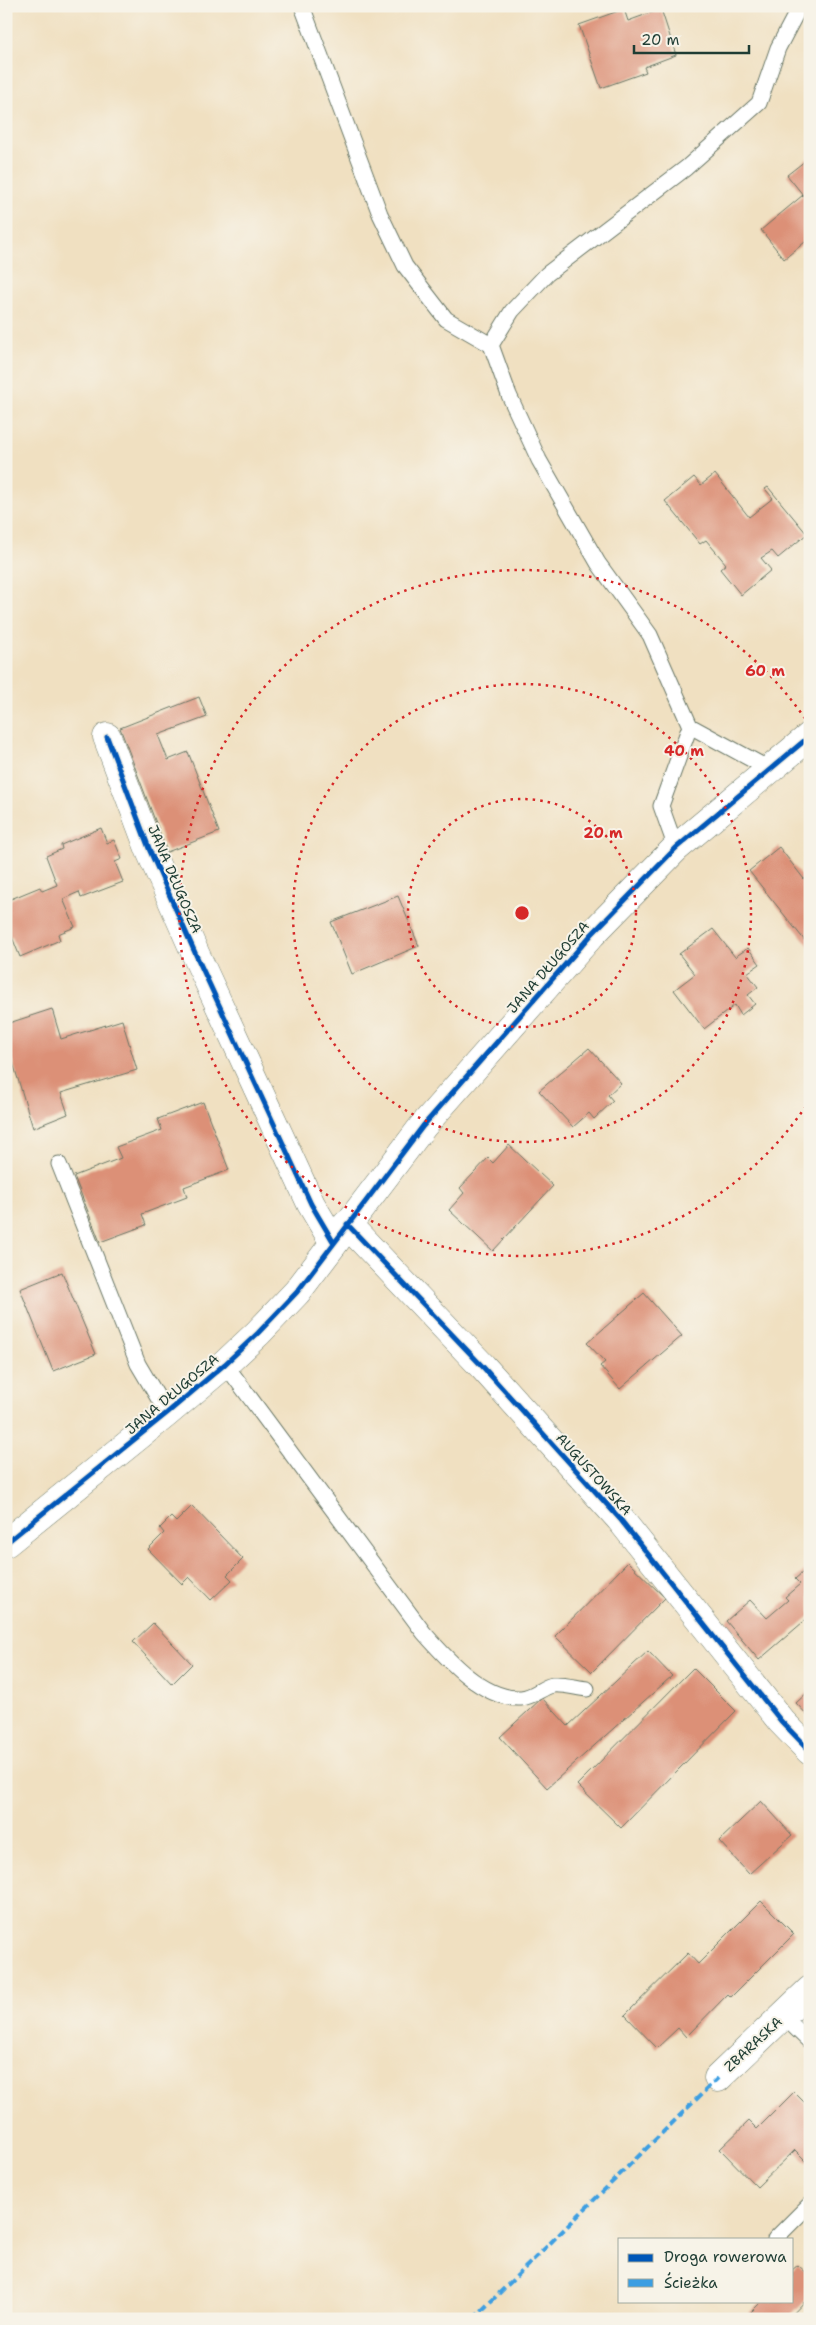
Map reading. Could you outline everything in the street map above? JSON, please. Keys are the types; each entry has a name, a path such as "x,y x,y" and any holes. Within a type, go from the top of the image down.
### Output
{"street":[{"name":"JANA DŁUGOSZA","path":"6,1543 225,1364 297,1292 436,1112 592,934 676,848 810,736"},
{"name":"JANA DŁUGOSZA","path":"107,737 150,851 311,1204 340,1234"},
{"name":"AUGUSTOWSKA","path":"340,1234 483,1367 620,1519 781,1721 810,1751"},
{"name":"ZBARASKA","path":"718,2078 810,1990"}],"lane":[{"path":"302,6 380,214 405,266 446,319 491,345 510,395 539,460 598,563 650,635 690,726 771,770"},
{"path":"491,345 512,311 547,274 686,168 759,103 778,48 800,6"},
{"path":"676,848 661,806 690,726"},
{"path":"59,1164 138,1364 167,1413"},
{"path":"225,1364 424,1633 451,1664 492,1693 520,1698 535,1695 552,1685 588,1690"},
{"path":"783,2016 810,2042"},
{"path":"776,2238 810,2204"}],"building":[{"path":"624,9 628,21 661,9 676,55 644,67 646,72 601,88 579,25"},
{"path":"810,157 810,238 784,259 761,230 803,195 787,175"},
{"path":"715,474 749,517 773,498 765,489 768,487 807,534 778,558 772,551 761,558 771,570 741,595 720,569 726,564 706,540 700,544 665,501 694,477 701,485"},
{"path":"199,697 207,717 158,735 168,760 188,752 219,832 167,852 120,728"},
{"path":"101,828 107,843 114,840 122,859 115,862 123,882 81,898 79,892 63,899 75,927 58,934 60,940 20,957 12,937 6,939 6,901 40,887 42,891 57,885 46,856 62,849 61,845"},
{"path":"779,847 804,879 810,875 810,947 749,871"},
{"path":"398,896 419,946 352,974 331,922"},
{"path":"713,929 735,957 748,948 760,964 747,973 758,987 748,995 755,1004 741,1015 735,1005 704,1029 674,990 695,974 679,954"},
{"path":"52,1009 61,1039 122,1020 137,1070 61,1093 68,1114 33,1128 6,1040 6,1024"},
{"path":"589,1048 621,1083 608,1095 613,1101 594,1119 589,1113 573,1127 539,1091"},
{"path":"203,1102 229,1170 184,1187 187,1197 142,1214 146,1225 100,1242 74,1176 121,1158 116,1147 162,1130 158,1119"},
{"path":"509,1145 553,1186 493,1251 449,1210 464,1193 460,1188 488,1158 493,1163"},
{"path":"62,1272 96,1354 53,1371 20,1289"},
{"path":"644,1293 682,1336 620,1389 600,1366 605,1362 587,1343"},
{"path":"192,1506 243,1559 227,1575 232,1580 211,1600 189,1577 182,1584 148,1549 164,1533 160,1528 171,1517 176,1522"},
{"path":"628,1562 665,1598 592,1672 555,1636"},
{"path":"810,1566 810,1616 759,1660 726,1621 750,1600 767,1618 788,1600 785,1597 800,1584 795,1579"},
{"path":"153,1623 192,1664 172,1684 133,1642"},
{"path":"648,1651 672,1676 547,1788 500,1737 542,1698 568,1726"},
{"path":"693,1668 736,1711 621,1828 577,1785"},
{"path":"810,1690 810,1718 796,1703"},
{"path":"761,1801 792,1835 749,1874 719,1841"},
{"path":"761,1901 794,1934 731,1997 728,1994 686,2037 678,2028 657,2048 625,2015 688,1953 698,1964"},
{"path":"794,2092 810,2108 810,2162 808,2163 795,2150 757,2187 720,2149 749,2121 757,2129"},
{"path":"798,2265 810,2276 810,2296 788,2319 744,2319 761,2302 794,2302 794,2268"}],"marked path":[{"path":"473,2319 718,2078"}],"cycle path":[{"path":"6,1543 167,1413 258,1333 297,1292 423,1126 592,934 676,848 810,736"},
{"path":"107,737 150,851 196,955 311,1204 334,1243"},
{"path":"347,1224 483,1367 620,1519 781,1721 810,1751"}]}
